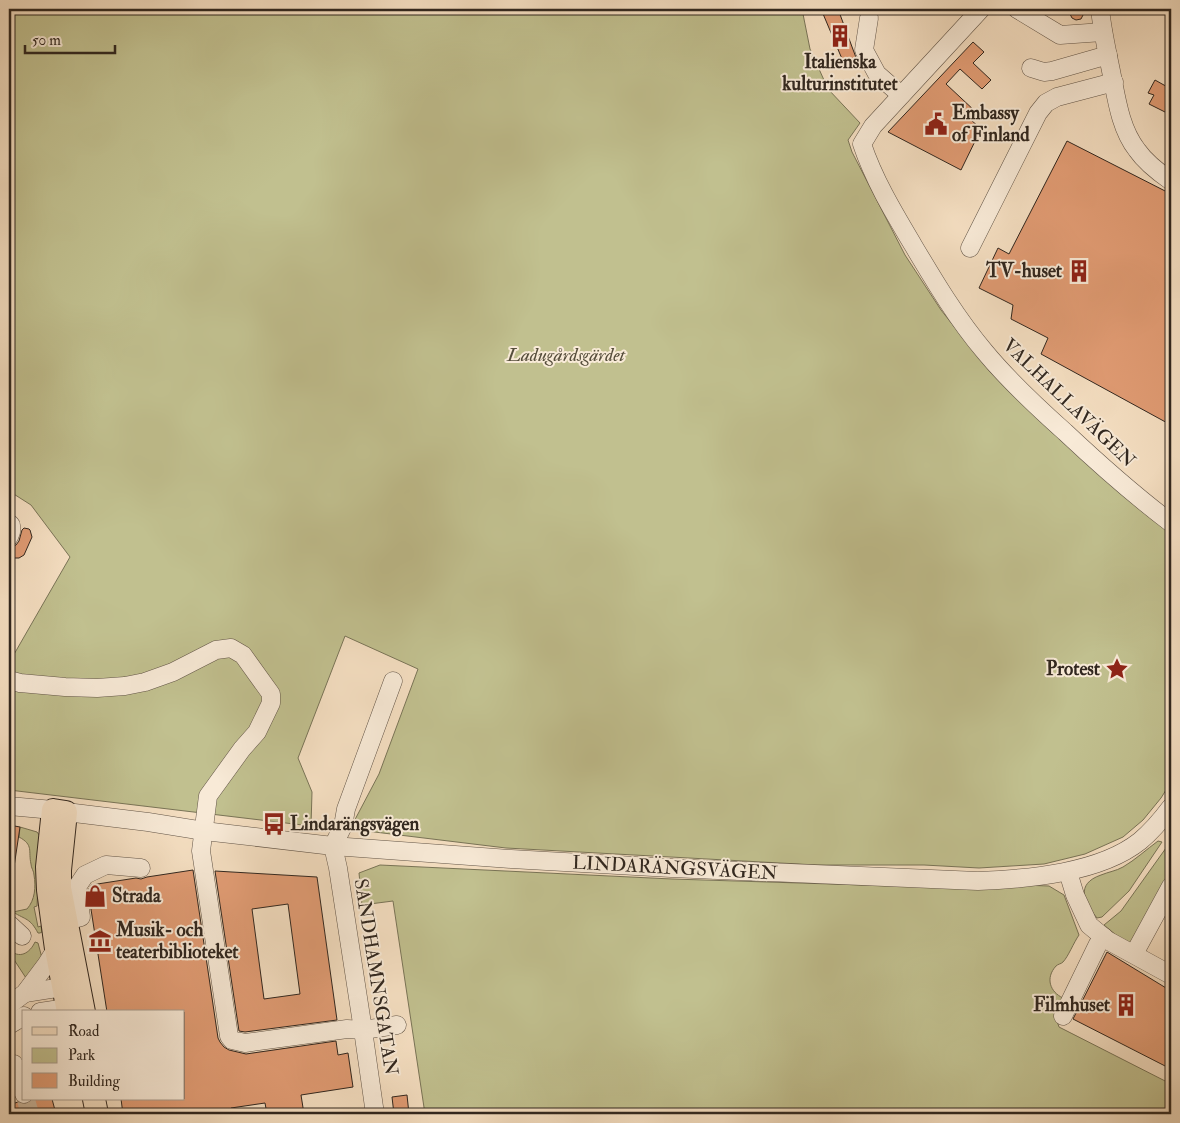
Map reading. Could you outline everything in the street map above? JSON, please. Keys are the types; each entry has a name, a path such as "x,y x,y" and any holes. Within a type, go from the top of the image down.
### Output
{"main road":[{"path":"60,811 60,888 66,921 74,1001"},
{"path":"60,811 47,868 48,890 56,949 74,1001"},
{"path":"94,1100 97,1114"}],"street":[{"path":"869,18 864,50 877,74 901,95 981,9"},
{"path":"1017,9 1060,34 1103,32"},
{"path":"1100,9 1119,110 1126,130 1136,149 1153,168 1171,181"},
{"path":"1031,68 1044,72 1052,71 1108,55"},
{"path":"970,248 1038,113 1046,103 1056,97 1114,82"},
{"name":"VALHALLAVÄGEN","path":"901,95 873,126 862,144 868,163 902,227 947,302 984,352 1009,379 1129,490 1171,523"},
{"path":"9,523 11,524 11,532 9,538"},
{"path":"9,680 20,683 64,687 97,688 124,686 145,682 173,672 216,650 230,648 243,655 270,694 271,703 257,732 242,749 208,796 202,851 229,1036 232,1040 244,1043 347,1029 363,1030 398,1025"},
{"path":"333,846 343,826 346,809 393,681"},
{"name":"LINDARÄNGSVÄGEN","path":"9,806 333,846 662,868 978,881 1006,880 1068,872 1088,866 1124,851 1139,841 1163,818 1171,807"},
{"name":"SANDHAMNSGATAN","path":"333,846 338,868 375,1114"},
{"path":"66,921 81,917 77,887 85,874 106,865 141,868"},
{"path":"1068,872 1075,895 1089,925 1104,937 1171,975"},
{"path":"1134,954 1171,886"},
{"path":"1063,1016 1098,944 1104,937"},
{"path":"16,996 46,965 56,949"},
{"path":"16,996 74,1001"},
{"path":"46,1010 74,1001"},
{"path":"9,1025 22,1017"},
{"path":"9,1066 14,1064 22,1095"},
{"path":"9,1083 22,1098"}],"green space":[{"name":"Ladugårdsgärdet","path":"9,9 802,9 810,49 828,89 860,123 848,140 852,152 905,255 941,310 991,373 1047,428 1139,509 1171,534 1171,782 1161,798 1143,820 1123,837 1085,854 1044,864 979,868 924,865 817,865 506,848 350,829 379,774 418,669 345,636 298,758 312,792 311,826 9,790 9,663 70,557 31,505 9,491"},
{"path":"20,827 37,832 40,836 37,906 34,907 38,927 41,926 42,932 40,933 25,918 13,912 27,909 32,902 35,889 29,846 19,837"},
{"path":"1158,841 1162,842 1129,891 1102,917 1097,918 1088,906 1084,894 1088,883 1101,875 1123,867"},
{"path":"1171,841 1171,877 1134,947 1104,925 1121,911"},
{"path":"380,865 672,879 957,888 1021,885 1049,886 1064,895 1079,935 1065,960 1056,966 1051,975 1050,984 1052,988 1063,998 1055,1015 1059,1027 1171,1084 1171,1114 425,1114 393,901 362,905 359,873"},
{"path":"35,942 38,943 42,958 26,978 9,952 9,949 20,955 24,954"}],"building":[{"name":"Italienska kulturinstitutet","path":"821,9 838,9 858,63 845,66"},
{"path":"1072,9 1082,9 1083,15 1081,19 1076,20 1072,18 1070,14"},
{"name":"Embassy of Finland","path":"973,42 984,52 973,63 991,80 982,89 960,69 946,84 976,112 970,119 981,129 961,170 888,132"},
{"path":"1155,80 1171,89 1171,115 1149,104 1154,95 1148,93"},
{"name":"TV-huset","path":"1067,141 1171,194 1171,425 1041,354 1048,338 1011,319 1013,305 979,288 998,248 1009,254"},
{"path":"24,528 30,530 32,537 24,555 15,558 12,555 11,549 19,541"},
{"path":"9,825 20,827 14,867 9,867"},
{"path":"193,870 218,1038 224,1047 246,1054 336,1041 338,1055 348,1053 353,1087 301,1095 304,1114 267,1114 265,1103 231,1108 232,1114 123,1114 121,1100 185,1100 185,1010 107,1010 88,890 91,885"},
{"path":"215,871 317,877 337,1020 245,1032 239,1031","holes":["288,904 300,994 264,999 252,909"]},
{"name":"Filmhuset","path":"1107,952 1171,991 1171,1069 1073,1019"},
{"path":"407,1095 409,1114 394,1114 392,1097"},
{"path":"32,1100 52,1100 56,1114 9,1114 9,1105 18,1102 27,1104"}],"tunnel":[{"path":"26,1100 30,1114"}],"place":[{"name":"Italienska kulturinstitutet","path":"840,36"},
{"name":"Embassy of Finland","path":"936,124"},
{"name":"TV-huset","path":"1079,271"},
{"name":"Protest","path":"1117,669"},
{"name":"Lindarängsvägen","path":"274,824"},
{"name":"Strada","path":"95,896"},
{"name":"Musik- och teaterbiblioteket","path":"100,941"},
{"name":"Filmhuset","path":"1126,1005"}]}
